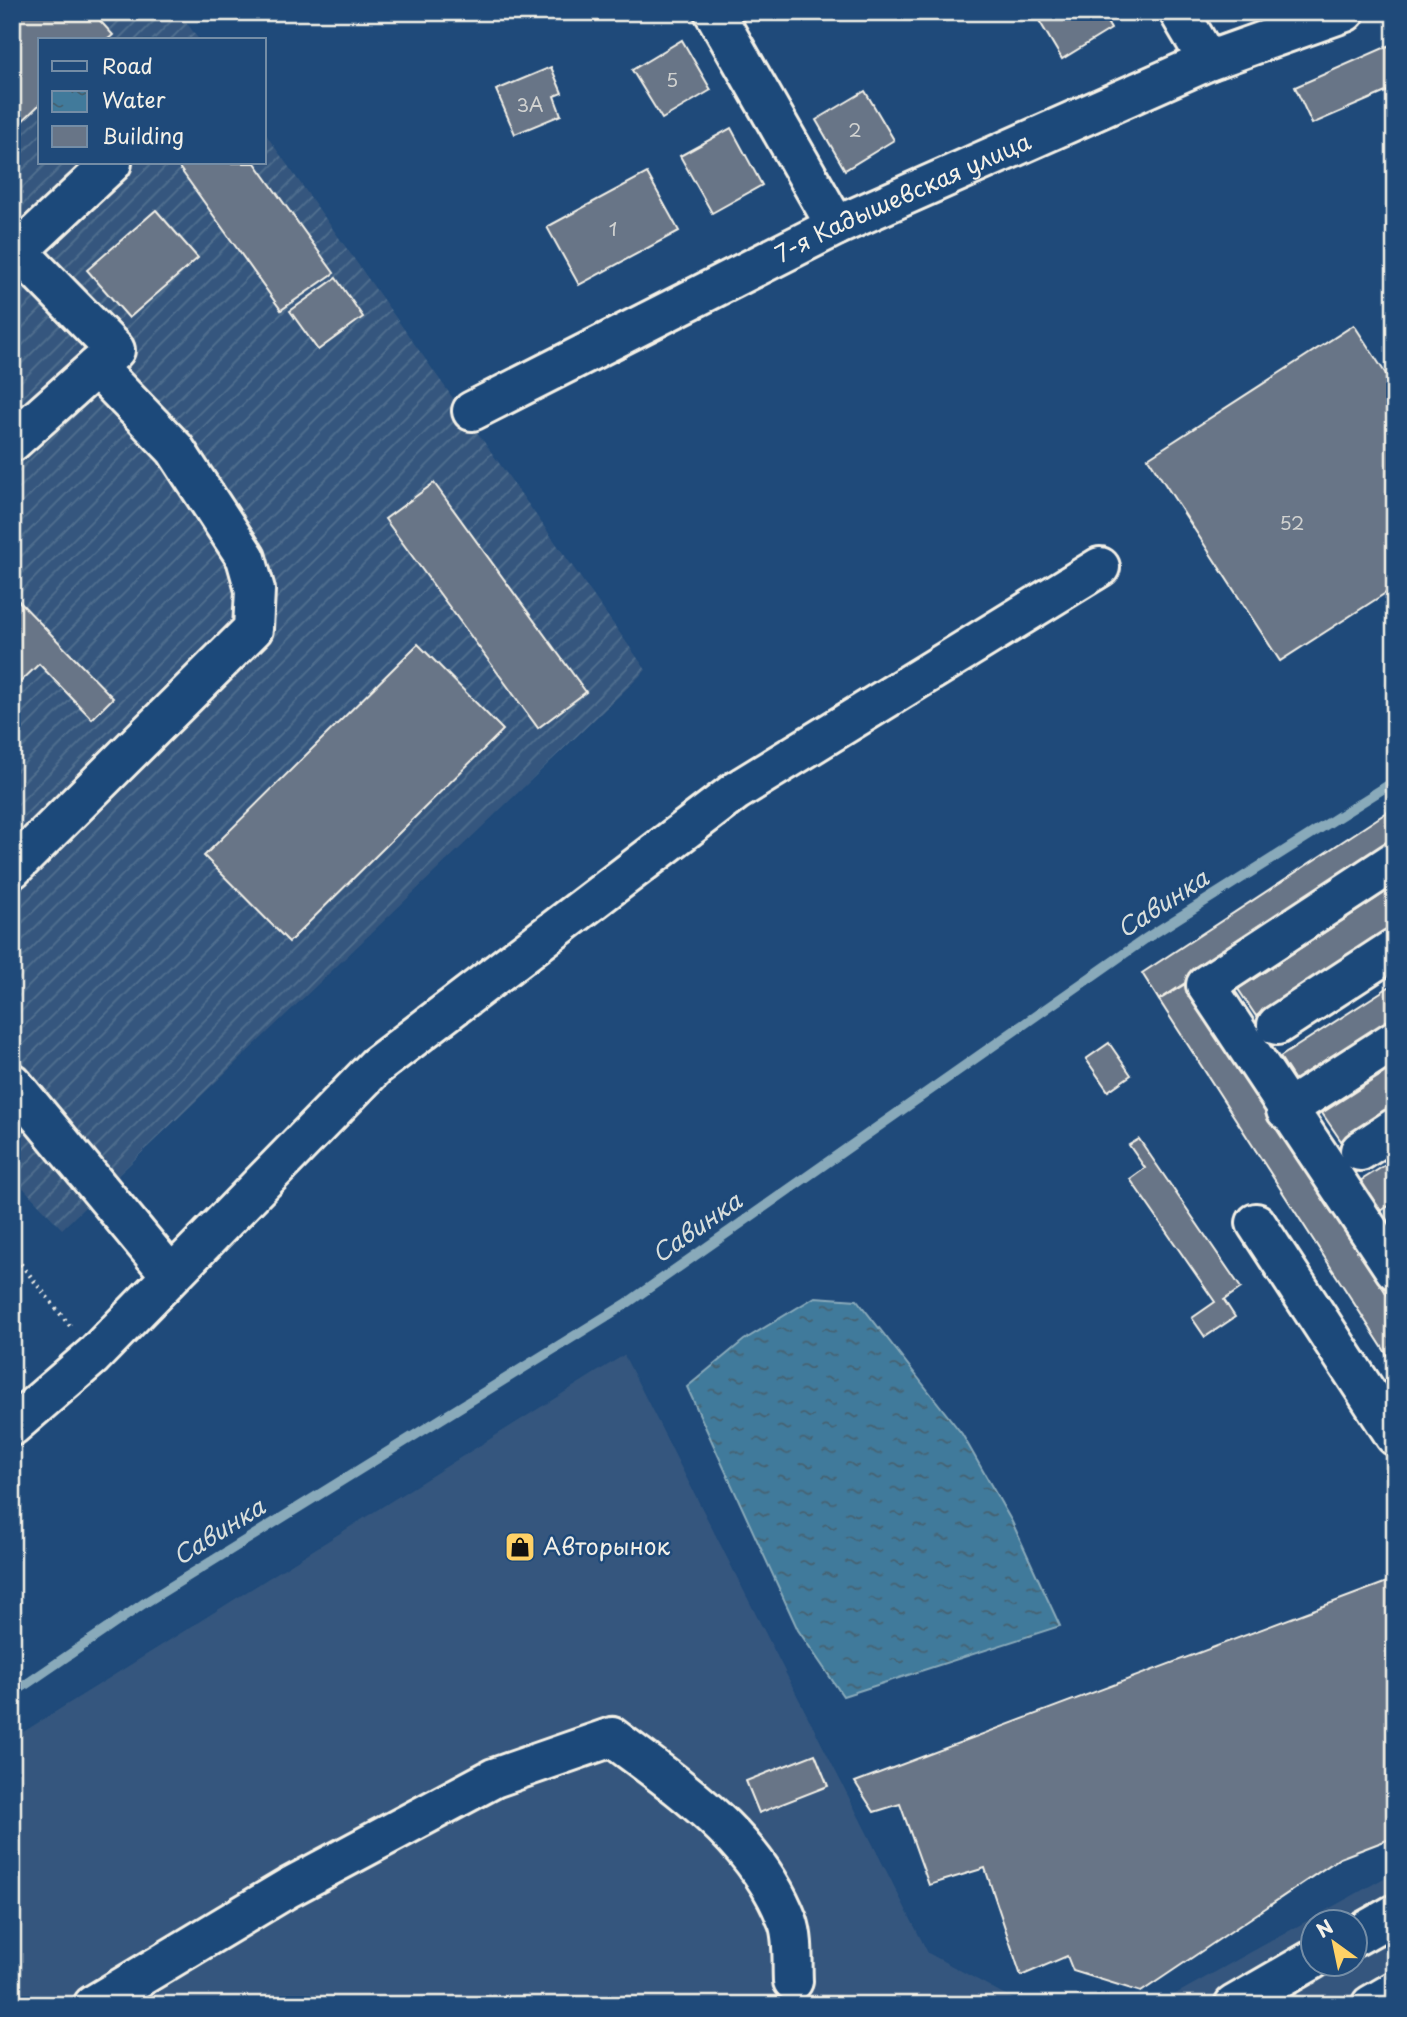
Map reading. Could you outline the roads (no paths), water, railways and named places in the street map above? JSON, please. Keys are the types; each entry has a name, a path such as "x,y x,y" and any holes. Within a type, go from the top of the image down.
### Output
{"street":[{"path":"714,12 836,226"},
{"path":"1179,12 1208,61"},
{"name":"7-я Кадышевская улица","path":"472,411 836,226 1208,61 1345,12"},
{"path":"12,442 115,350 18,251 111,164"},
{"path":"12,869 253,629 254,590 246,558 175,449 96,367"},
{"path":"12,1426 93,1356 170,1274 376,1066 736,791 1100,567"},
{"path":"1395,861 1206,985 1286,1110 1384,1230 1395,1270"},
{"path":"1277,1025 1395,948"},
{"path":"1286,1110 1395,1040"},
{"path":"12,1083 170,1274"},
{"path":"1360,1151 1395,1128"},
{"path":"1256,1223 1395,1436"},
{"path":"93,2005 288,1888 481,1784 612,1737 699,1802 753,1856 789,1924 793,1981"},
{"path":"1368,1929 1395,1914"},
{"path":"1234,2005 1298,1968"},
{"path":"1371,2005 1395,1991"}],"water":[{"path":"815,1297 857,1300 962,1434 1012,1522 1060,1626 843,1696 798,1630 687,1387 744,1340"}],"waterway":[{"name":"Савинка","path":"12,1694 143,1604 626,1304 1145,939 1395,781"}],"place":[{"name":"Авторынок","path":"520,1547"}]}
